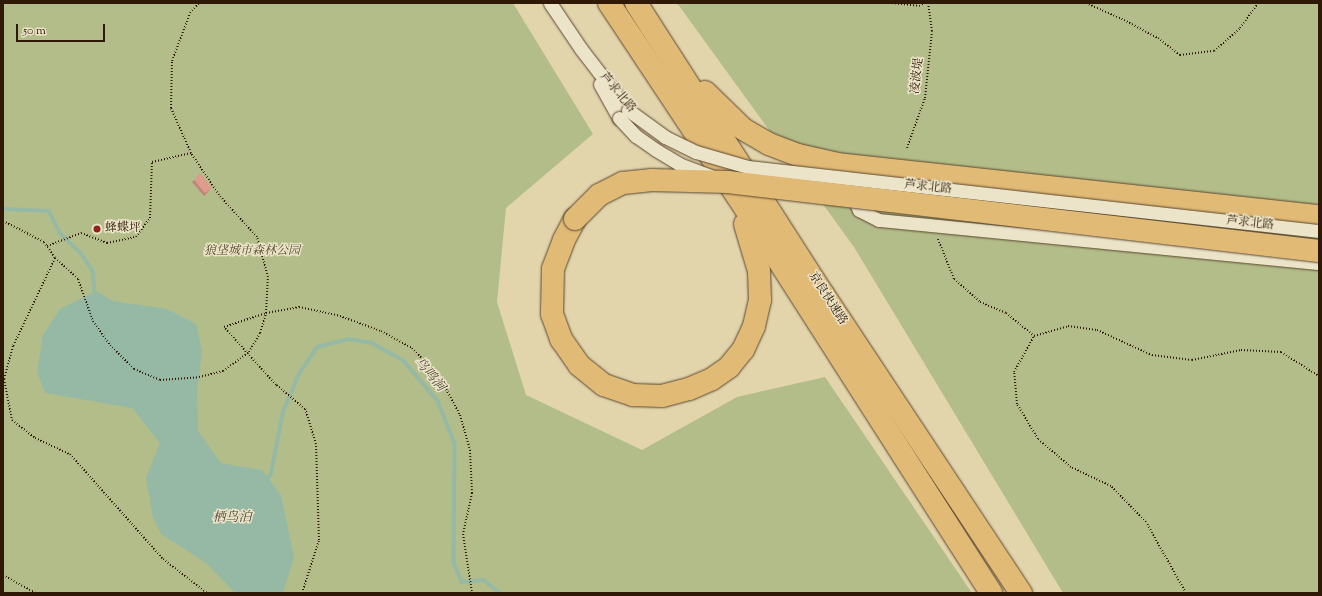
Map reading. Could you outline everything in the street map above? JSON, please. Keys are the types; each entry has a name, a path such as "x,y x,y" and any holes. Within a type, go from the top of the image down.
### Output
{"highway":[{"name":"京良快速路","path":"609,3 733,190 803,303 991,593"},
{"name":"京良快速路","path":"636,3 823,294 1021,593"},
{"path":"662,43 720,109 743,129 770,144 798,155 838,164 1319,216"},
{"path":"733,190 759,271 760,300 754,326 743,350 729,367 712,379 689,389 662,396 633,395 604,385 579,365 561,339 552,314 551,289 556,262 575,219 599,196 623,183 652,180 733,190 1319,251"}],"street":[{"name":"芦求北路","path":"550,3 624,114 636,136 679,164 733,190"},
{"name":"芦求北路","path":"624,114 665,137 696,152 748,167 1319,231"},
{"path":"891,170 875,172 864,177 856,188 855,201 859,210 867,216 879,220 1319,263"}],"path":[{"path":"3,221 47,246 56,258 78,279 93,321 110,345 134,369 160,380 199,377 223,372 249,352 260,333 266,313 268,277 257,237 219,195 190,153 171,108 172,61 190,13 199,3"},
{"path":"892,3 919,6 924,3"},
{"name":"凌波堤","path":"907,148 925,98 932,31 928,3"},
{"path":"1086,3 1131,23 1180,55 1214,51 1240,28 1258,3"},
{"path":"47,246 81,233 107,242 136,237 150,218 152,162 190,153"},
{"path":"938,239 954,279 980,302 1006,313 1034,336"},
{"path":"56,258 13,346 4,379 12,420 35,438 70,454 98,488 163,559 207,593"},
{"path":"302,593 319,540 316,444 305,409 283,391 249,352 224,327 266,313 299,307 337,315 381,331 412,348 439,376 460,415 470,450 472,493 463,534 472,593"},
{"path":"1186,593 1146,522 1111,486 1071,467 1038,439 1017,404 1014,372 1034,336 1068,326 1097,330 1152,355 1192,360 1241,350 1281,352 1319,376"},
{"path":"3,575 35,593"}],"green space":[{"name":"狼垡城市森林公园","path":"3,3 513,3 593,134 506,208 497,302 526,395 642,450 737,397 825,377 972,593 3,593"},
{"path":"677,3 1319,3 1319,593 1063,593 854,247"}],"water":[{"name":"栖鸟泊","path":"96,291 113,301 167,309 196,324 202,351 197,392 198,431 221,463 262,470 281,495 294,557 283,593 235,593 206,563 161,534 153,518 146,478 160,443 132,408 45,393 37,372 43,335 60,309"}],"building":[{"path":"200,173 212,188 205,193 194,180"}],"waterway":[{"path":"3,209 49,211 60,233 81,253 93,271 95,296"},
{"name":"鸟鸣涧","path":"267,482 271,473 283,412 299,374 317,347 348,339 372,343 404,361 438,401 455,444 454,563 462,582 484,580 500,593"}],"place":[{"name":"蜂蝶坪","path":"97,229"}]}
